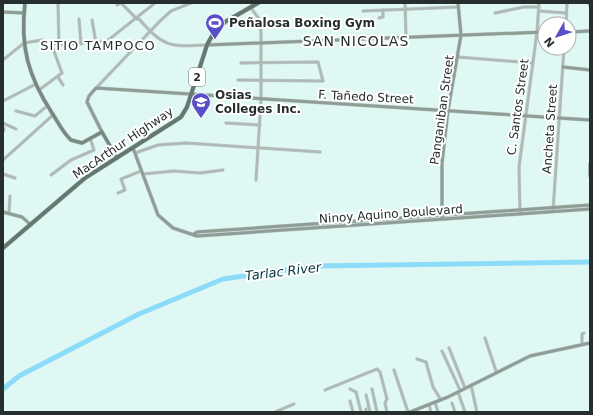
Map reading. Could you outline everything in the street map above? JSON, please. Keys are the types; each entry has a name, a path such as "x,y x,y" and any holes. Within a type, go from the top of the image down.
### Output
{"highway":[{"name":"MacArthur Highway","path":"3,248 86,178 182,116 191,95 207,45 218,27 258,3"}],"main road":[{"path":"25,3 24,43 28,66 47,106 72,140 80,143 102,132"},
{"name":"Panganiban Street","path":"442,218 442,163 448,110 461,35 458,3"},
{"path":"3,12 24,14"},
{"path":"577,32 590,31"},
{"path":"207,45 537,32"},
{"path":"563,67 590,70"},
{"path":"96,88 89,96 87,102 117,158"},
{"name":"F. Tañedo Street","path":"96,88 261,100 448,110 590,120"},
{"name":"Ninoy Aquino Boulevard","path":"133,148 158,215 173,228 199,236 520,212 590,209"},
{"path":"590,164 590,176"},
{"name":"Ninoy Aquino Boulevard","path":"553,210 590,206"},
{"path":"3,212 9,212 25,219 31,225"},
{"path":"409,412 417,411 441,400 496,371 530,356 590,343"}],"street":[{"path":"58,3 59,45"},
{"path":"117,5 121,3 149,31 168,44 207,45"},
{"path":"3,60 24,43 40,40 59,45 107,41 137,19 155,3"},
{"path":"96,88 149,31 172,11 191,3"},
{"path":"405,3 406,36"},
{"path":"539,11 566,13 567,3"},
{"path":"495,13 539,5"},
{"name":"C. Santos Street","path":"539,5 539,16"},
{"path":"251,7 260,20 262,63 256,180"},
{"path":"363,11 458,7"},
{"path":"379,18 383,17 383,10"},
{"path":"79,19 81,44"},
{"path":"92,20 96,43"},
{"name":"C. Santos Street","path":"520,212 519,167 537,32"},
{"path":"39,90 62,73 51,43"},
{"name":"Ancheta Street","path":"553,210 564,56"},
{"path":"458,57 533,63"},
{"path":"238,80 323,82 319,62 241,63"},
{"path":"58,77 63,85"},
{"path":"3,101 36,84"},
{"path":"16,111 35,116 47,106"},
{"path":"3,160 53,115"},
{"path":"3,123 16,128"},
{"path":"226,123 260,125"},
{"path":"52,175 71,160 94,150 90,138"},
{"path":"135,153 165,144 258,147 320,152"},
{"path":"118,193 125,190 121,178 142,173 174,171 200,173 223,170"},
{"path":"3,174 15,178"},
{"path":"9,212 10,196"},
{"path":"582,344 582,334 584,333"},
{"path":"485,338 496,371"},
{"path":"449,348 465,388"},
{"path":"442,350 459,391 465,412"},
{"path":"417,359 426,362 433,387 441,400"},
{"path":"325,390 377,369 380,372 387,399 385,403 387,412"},
{"path":"394,370 409,412"},
{"path":"470,385 477,412"},
{"path":"350,389 356,392 361,412"},
{"path":"372,389 377,412"},
{"path":"366,395 370,412"},
{"path":"350,401 354,412"},
{"path":"435,402 438,412"},
{"path":"452,403 455,411"},
{"path":"275,412 294,404"},
{"path":"429,405 431,412"}],"waterway":[{"name":"Tarlac River","path":"3,389 19,376 139,314 223,279 314,266 590,262"}],"place":[{"name":"Peñalosa Boxing Gym","path":"215,40"},
{"name":"Osias Colleges Inc.","path":"201,119"}],"district":[{"name":"SAN NICOLAS","path":"356,41"},
{"name":"SITIO TAMPOCO","path":"98,45"}]}
